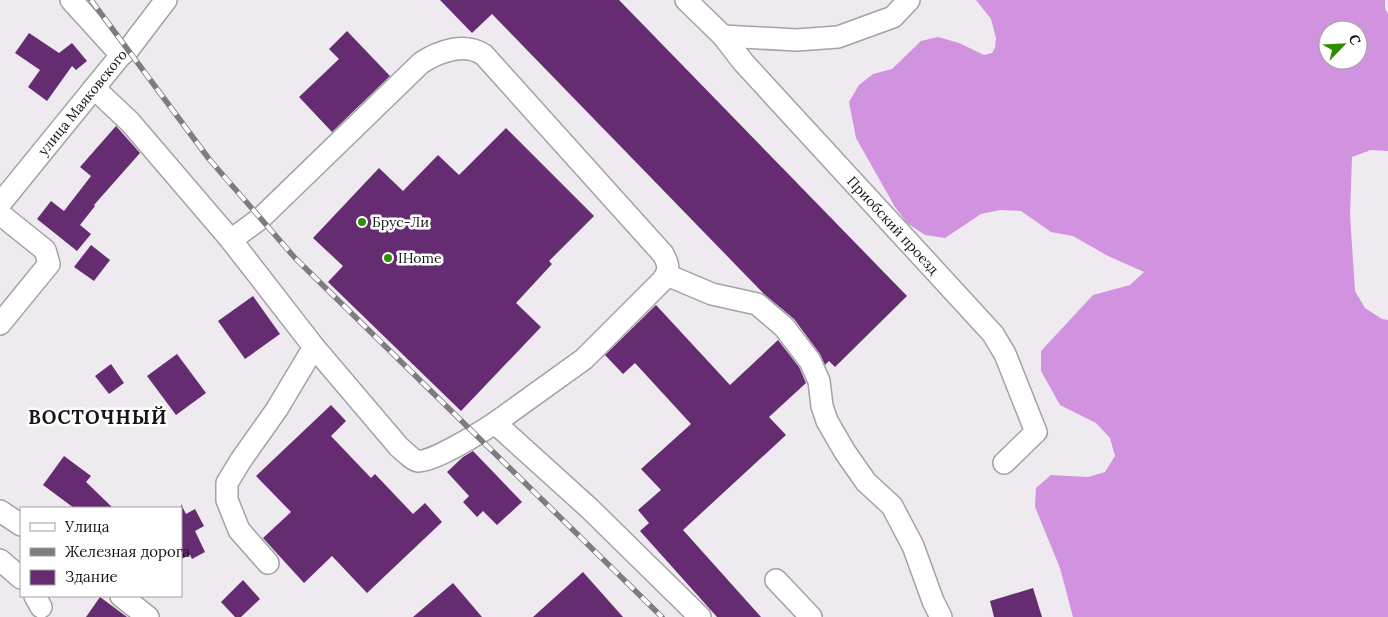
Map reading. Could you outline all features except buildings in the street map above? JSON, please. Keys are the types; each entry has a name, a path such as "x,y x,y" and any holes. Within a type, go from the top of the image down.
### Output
{"street":[{"path":"71,0 121,55"},
{"name":"улица Маяковского","path":"4,189 121,55 128,50 166,0"},
{"name":"Приобский проезд","path":"686,0 723,36 743,62 992,334 1005,354 1036,432 1004,463"},
{"path":"723,36 797,40 838,37 893,17 909,0"},
{"path":"94,88 130,122 231,240 314,347 399,447 416,461 425,461 476,435 584,359 667,274 669,266 664,254 484,55 475,49 460,48 443,52 421,62 266,214 231,240"},
{"path":"0,214 45,250 49,264 0,324"},
{"path":"667,274 712,294 757,304 784,328 798,344 810,361 819,381 822,406 827,421 845,452 866,482 892,506 913,546 940,617"},
{"path":"268,563 239,530 227,500 227,483 277,409 314,347"},
{"path":"495,423 589,508 700,617"},
{"path":"0,511 20,524"},
{"path":"0,560 20,577"},
{"path":"776,580 811,617"},
{"path":"122,597 148,617"}],"shaded area":[{"path":"976,0 1385,0 1385,8 1388,14 1388,151 1371,150 1352,157 1350,215 1355,291 1365,308 1382,319 1388,320 1388,617 1073,617 1060,568 1035,507 1036,488 1051,475 1088,477 1105,472 1115,456 1110,438 1096,423 1060,405 1041,371 1041,351 1093,295 1130,285 1144,272 1108,256 1073,236 1051,232 1021,211 1000,210 981,214 945,238 925,235 907,223 895,207 856,138 849,102 859,85 873,74 892,69 921,41 938,37 959,43 984,55 992,53 995,48 996,38 991,19"}],"railway":[{"path":"91,0 209,159 295,258 662,617"}],"place":[{"name":"Брус-Ли","path":"362,222"},
{"name":"IHome","path":"388,258"}],"district":[{"name":"ВОСТОЧНЫЙ","path":"98,417"}]}
